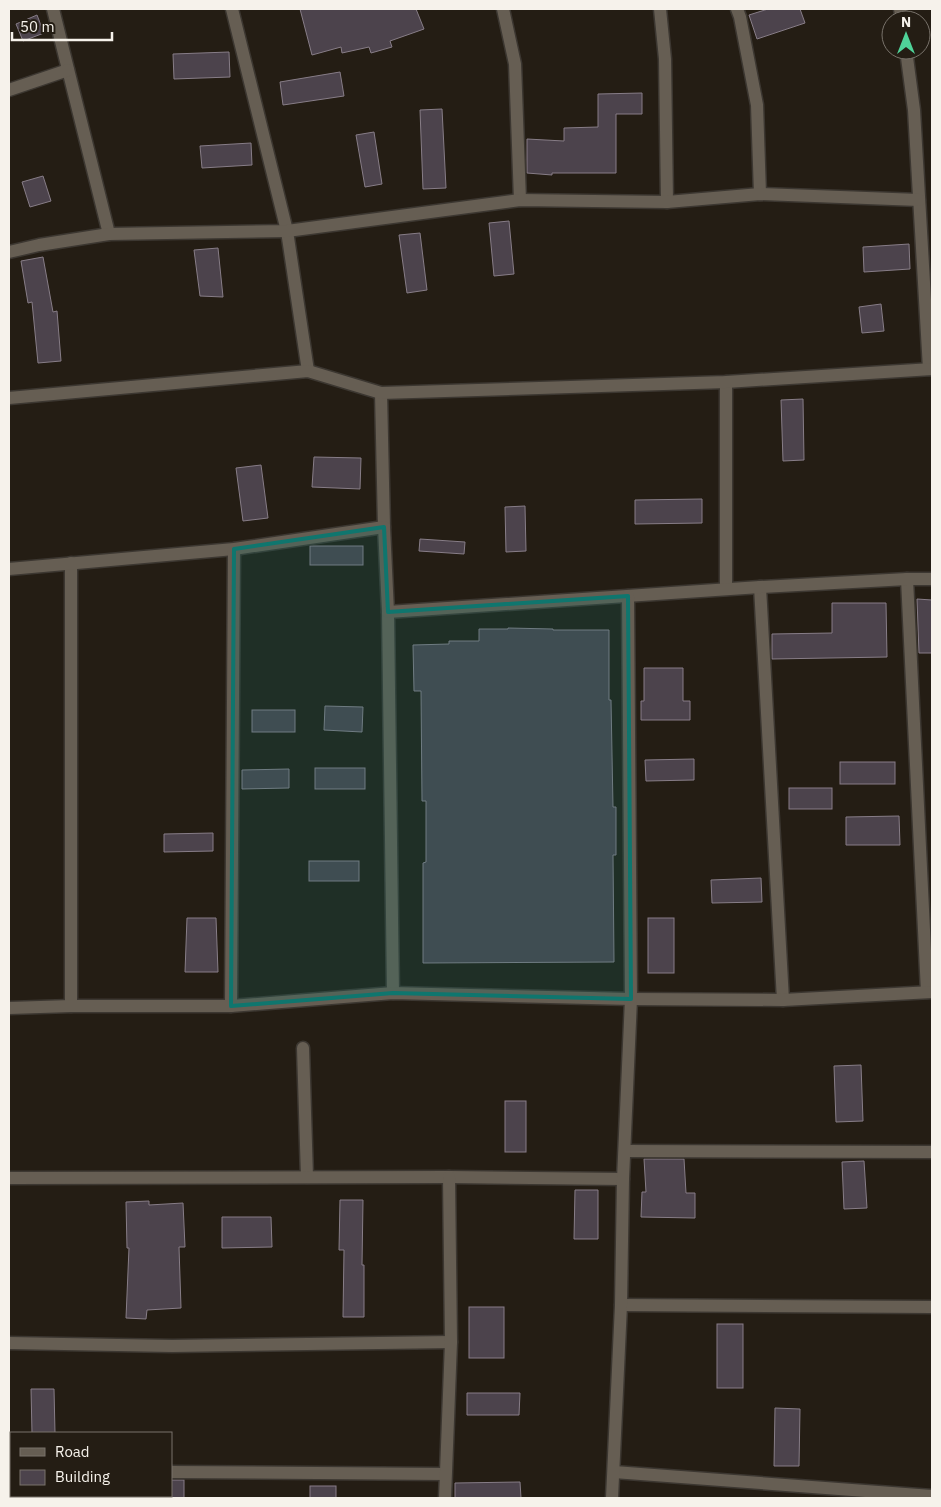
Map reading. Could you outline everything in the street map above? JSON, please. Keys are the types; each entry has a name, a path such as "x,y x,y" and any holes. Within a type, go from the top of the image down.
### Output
{"street":[{"path":"53,9 109,234"},
{"path":"232,9 287,231 308,371"},
{"path":"503,9 515,64 520,200"},
{"path":"660,9 665,59 667,202"},
{"path":"737,9 757,105 760,194"},
{"path":"9,398 308,371 381,393 726,382 931,369 914,110 907,60"},
{"path":"9,90 68,70"},
{"path":"9,252 109,234 287,231 520,200 667,202 760,194 919,200"},
{"path":"726,382 726,589"},
{"path":"381,393 388,612 393,993"},
{"path":"9,569 234,549 384,527"},
{"path":"231,1006 234,549"},
{"path":"71,562 72,1006"},
{"path":"9,1008 231,1006 393,993 632,999 783,1000 930,992 907,579"},
{"path":"388,612 726,589 932,579"},
{"path":"760,587 783,1000"},
{"path":"612,1498 622,1305 623,1179 632,999 628,596"},
{"path":"303,1048 306,1177"},
{"path":"625,1151 932,1152"},
{"path":"9,1178 449,1177 623,1179"},
{"path":"444,1498 451,1342 449,1177"},
{"path":"622,1305 932,1307"},
{"path":"9,1342 172,1346 451,1342"},
{"path":"172,1472 445,1474"},
{"path":"614,1472 932,1496"}],"highlighted area":[{"path":"384,527 388,612 628,596 631,999 393,993 231,1006 234,549"}],"building":[{"path":"300,9 416,9 424,29 390,41 392,47 371,53 369,47 342,53 341,47 312,55"},
{"path":"768,9 800,9 805,23 757,39 749,15"},
{"path":"37,15 44,33 23,41 16,24"},
{"path":"229,52 230,77 174,79 173,54"},
{"path":"340,72 344,96 283,105 280,82"},
{"path":"642,93 642,114 616,114 616,173 552,173 552,175 527,173 527,139 564,141 564,128 598,127 598,94"},
{"path":"442,109 446,188 423,189 420,110"},
{"path":"374,132 382,184 365,187 356,135"},
{"path":"251,143 252,165 202,168 200,146"},
{"path":"43,176 51,201 30,207 22,182"},
{"path":"509,221 514,274 494,276 489,223"},
{"path":"420,233 427,290 407,293 399,235"},
{"path":"909,244 910,269 864,272 863,247"},
{"path":"218,248 223,297 200,296 194,250"},
{"path":"43,257 53,312 57,311 61,361 38,363 32,302 28,303 21,261"},
{"path":"881,304 884,331 862,333 859,307"},
{"path":"803,399 804,460 783,461 781,400"},
{"path":"314,457 361,458 360,489 312,487"},
{"path":"261,465 268,518 243,521 236,468"},
{"path":"702,499 702,523 635,524 635,500"},
{"path":"525,506 526,551 506,552 505,507"},
{"path":"420,539 465,542 464,554 419,551"},
{"path":"310,546 363,546 363,565 310,565"},
{"path":"917,599 932,600 932,653 919,653"},
{"path":"832,603 886,603 887,657 772,659 772,634 832,633"},
{"path":"479,629 609,630 609,700 611,700 613,807 616,807 616,855 613,855 614,962 423,963 423,863 426,862 426,801 422,801 421,691 414,691 413,645 449,644 449,641 479,641"},
{"path":"644,668 683,668 683,701 690,701 690,720 641,720 641,701 644,701"},
{"path":"325,706 363,707 362,732 324,730"},
{"path":"252,710 295,710 295,732 252,732"},
{"path":"694,759 694,780 646,781 645,760"},
{"path":"840,762 895,762 895,784 840,784"},
{"path":"315,768 365,768 365,789 315,789"},
{"path":"289,769 289,788 242,789 242,770"},
{"path":"789,788 832,788 832,809 789,809"},
{"path":"899,816 900,845 846,845 846,817"},
{"path":"213,833 213,851 164,852 164,834"},
{"path":"309,861 359,861 359,881 309,881"},
{"path":"761,878 762,902 712,903 711,880"},
{"path":"187,918 216,918 218,972 185,972"},
{"path":"648,918 674,918 674,973 648,973"},
{"path":"861,1065 863,1121 836,1122 834,1066"},
{"path":"505,1101 526,1101 526,1152 505,1152"},
{"path":"644,1159 684,1159 686,1193 695,1193 695,1218 641,1217 642,1192 646,1192"},
{"path":"864,1161 867,1208 844,1209 842,1162"},
{"path":"575,1190 598,1190 598,1239 574,1239"},
{"path":"340,1200 363,1200 362,1265 364,1265 364,1317 343,1317 344,1250 339,1250"},
{"path":"149,1201 149,1205 183,1203 185,1247 179,1247 181,1308 147,1310 146,1319 126,1318 129,1248 127,1248 126,1202"},
{"path":"222,1217 271,1217 272,1247 222,1248"},
{"path":"469,1307 504,1307 504,1358 469,1358"},
{"path":"717,1324 743,1324 743,1388 717,1388"},
{"path":"31,1389 54,1389 55,1432 32,1432"},
{"path":"467,1393 520,1393 519,1415 467,1415"},
{"path":"775,1408 800,1409 799,1466 774,1466"},
{"path":"172,1480 184,1480 184,1498 171,1498"},
{"path":"520,1482 521,1498 455,1498 455,1483"},
{"path":"310,1486 336,1486 336,1498 310,1498"}]}
